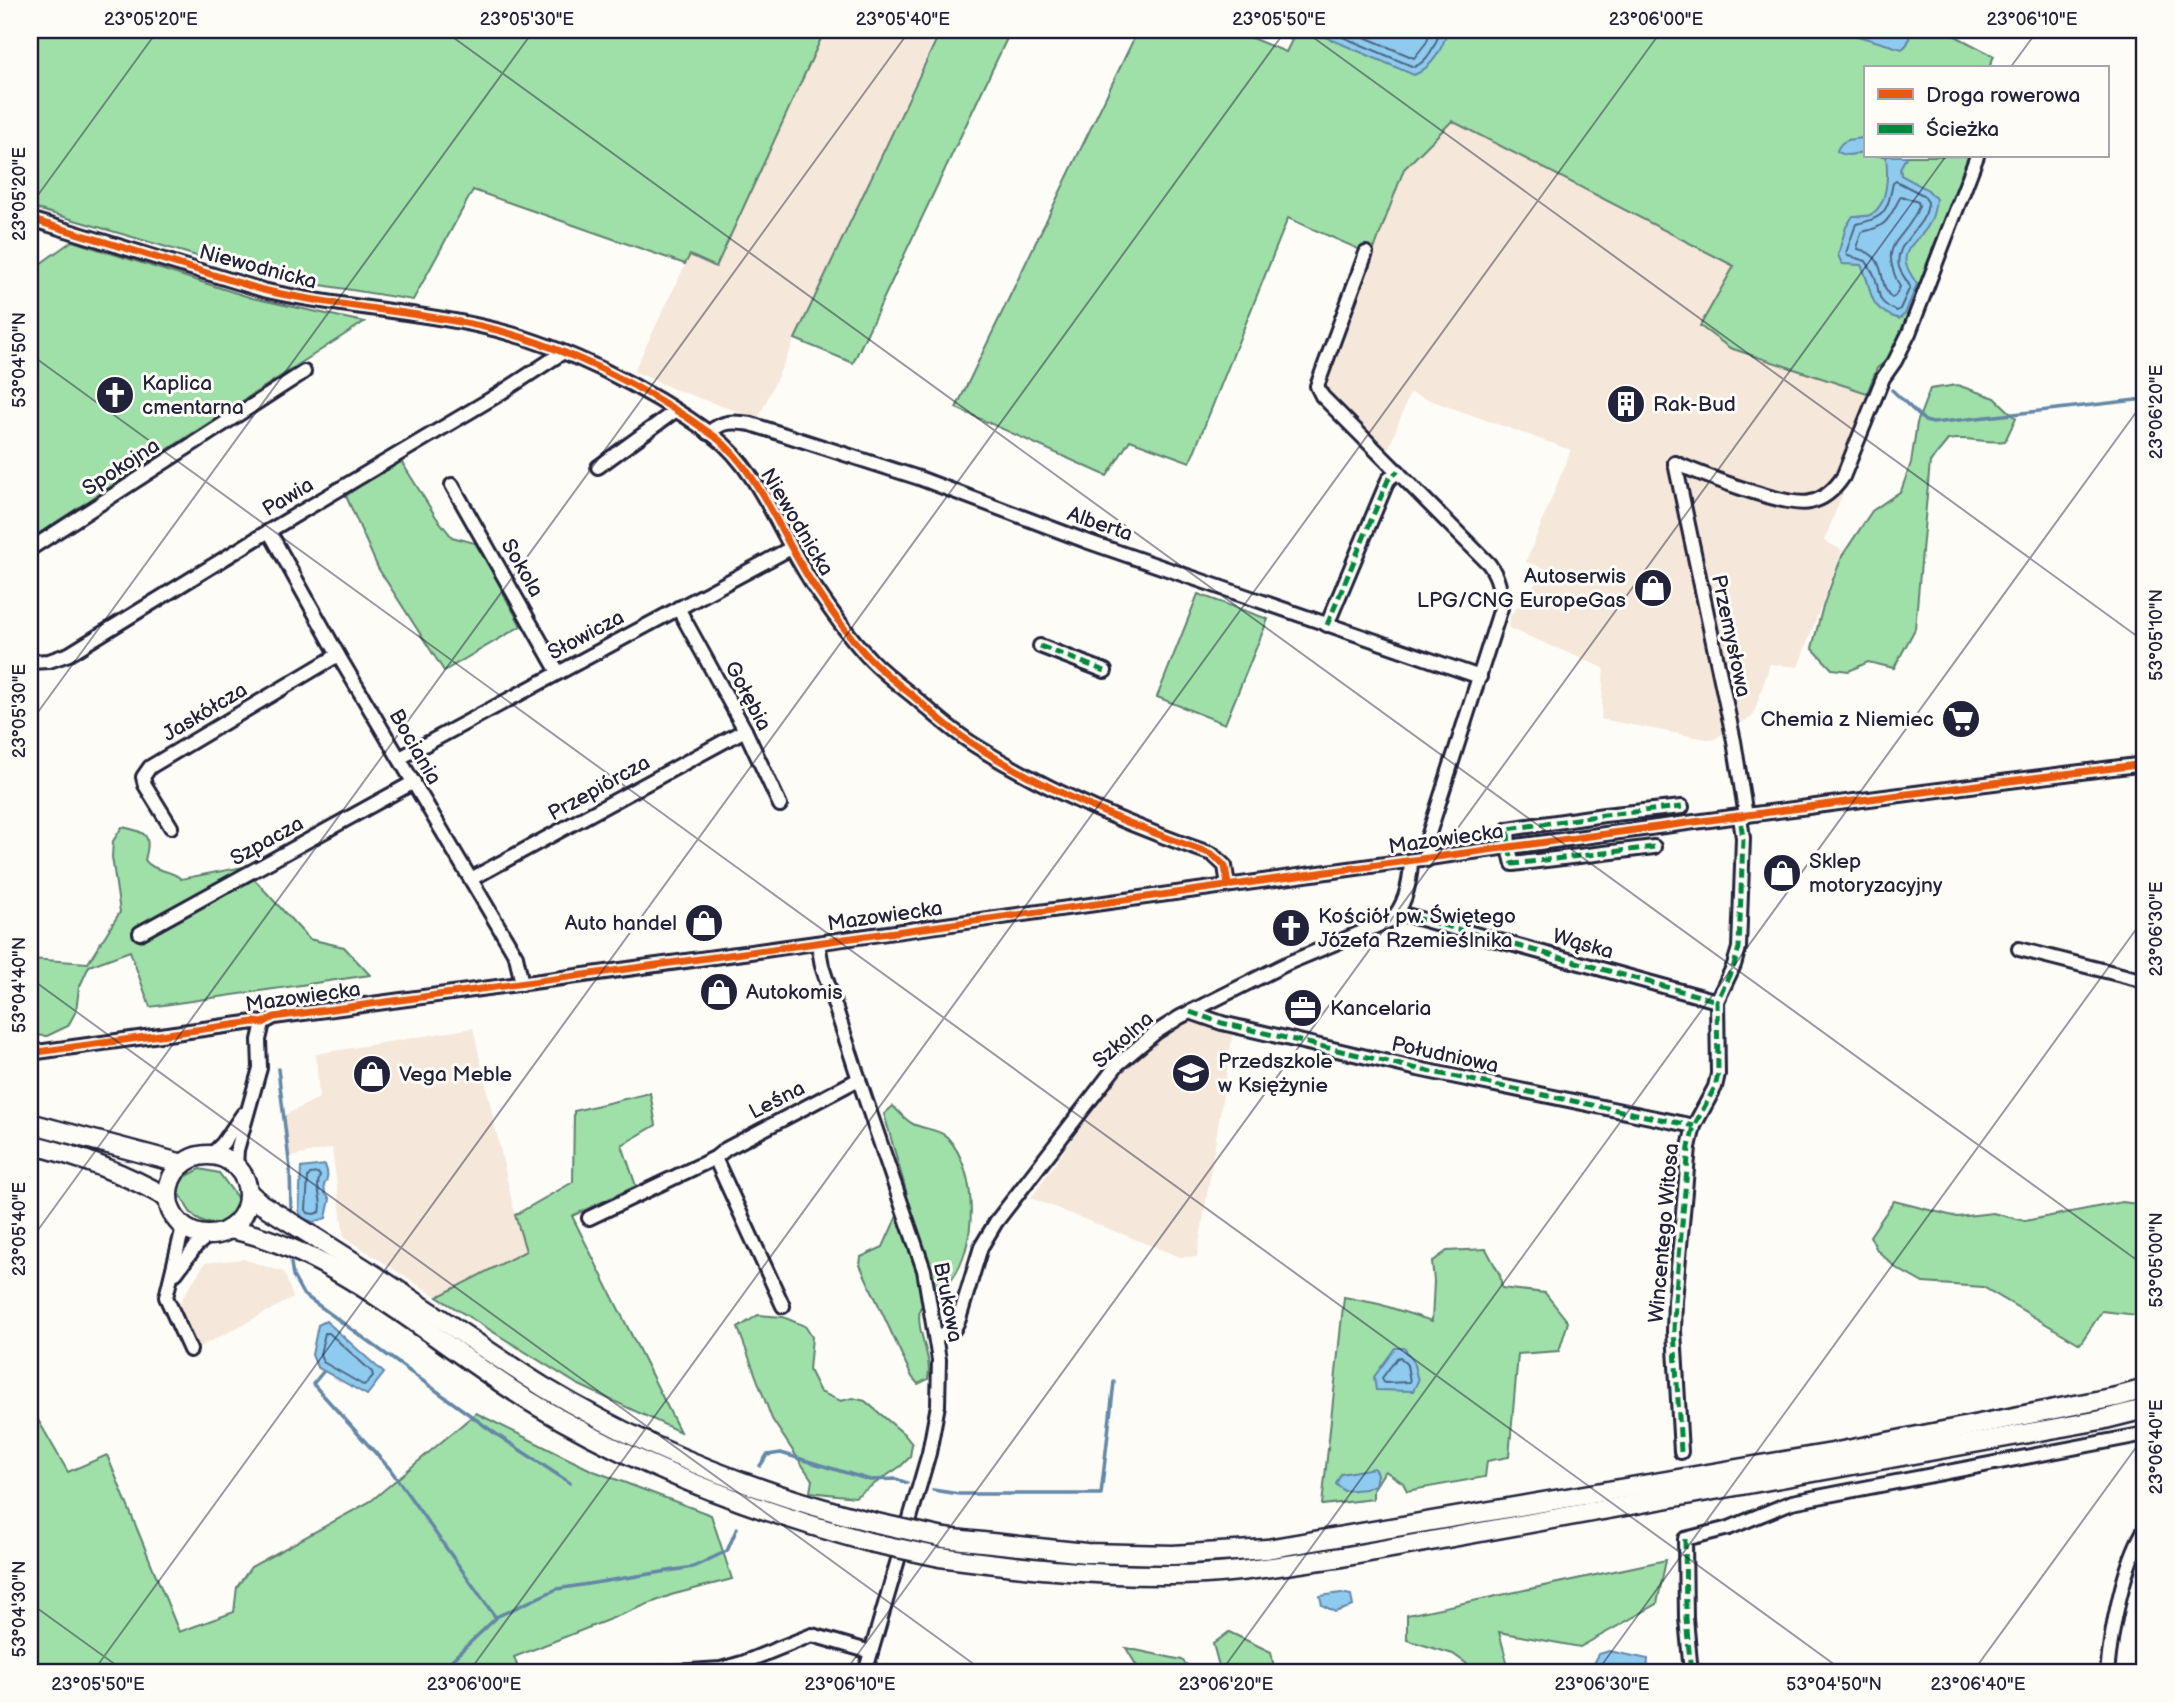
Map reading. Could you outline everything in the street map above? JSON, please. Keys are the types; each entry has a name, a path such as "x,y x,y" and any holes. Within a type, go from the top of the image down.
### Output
{"main road":[{"path":"30,1123 183,1164"},
{"path":"30,1144 99,1165 138,1181 168,1198"},
{"path":"229,1230 242,1218 248,1194 245,1178 236,1166 224,1158 211,1155 191,1158 171,1179 168,1198 172,1214 183,1227 209,1236 229,1230 254,1234 317,1261 535,1405 629,1455 688,1483 756,1508 869,1542 940,1557 1000,1565 1173,1575 1266,1568 1342,1558 1897,1458 2101,1420 2145,1409"},
{"path":"248,1194 369,1271 503,1362 642,1440 730,1477 828,1511 944,1538 1086,1553 1173,1555 1267,1549 1832,1453 2145,1389"}],"street":[{"name":"Przemysłowa","path":"1743,817 1731,728 1675,463 1711,478 1790,502 1809,503 1826,496 1835,488 1843,477 1883,378 1909,333 1977,158"},
{"name":"Niewodnicka","path":"30,219 263,290 297,298 484,326 596,365 675,411 733,454 748,472 815,588 874,663 943,722 975,746 1052,788 1179,843 1212,854 1225,866 1228,885"},
{"path":"1367,253 1317,386 1322,396 1489,564 1497,575 1501,591 1502,608 1427,840 1427,860"},
{"name":"Pawia","path":"30,662 49,661 69,654 496,396 562,353"},
{"name":"Spokojna","path":"30,549 304,372"},
{"path":"598,467 675,411"},
{"name":"Alberta","path":"708,433 719,424 733,421 751,424 919,478 1086,541 1480,677"},
{"path":"1327,625 1388,480 1398,471"},
{"name":"Sokola","path":"452,485 558,672"},
{"name":"Bociania","path":"269,531 338,654 516,956 522,984"},
{"name":"Słowicza","path":"400,758 791,548"},
{"name":"Gołębia","path":"678,608 745,730 780,804"},
{"path":"1040,646 1105,671"},
{"name":"Jaskółcza","path":"171,827 145,785 143,777 150,767 338,654"},
{"name":"Przepiórcza","path":"471,879 745,730"},
{"name":"Mazowiecka","path":"30,1054 262,1023 274,1017 1228,885 2145,764"},
{"name":"Szpacza","path":"140,933 414,782"},
{"path":"1654,847 1513,864 1508,830 1513,827 1682,807"},
{"name":"Wincentego Witosa","path":"1681,1452 1674,1331 1689,1147 1693,1126 1715,1087 1718,1074 1717,1001 1739,948 1743,817"},
{"path":"1398,913 1410,878 1411,862"},
{"name":"Wąska","path":"1398,913 1717,1001"},
{"name":"Szkolna","path":"937,1337 954,1329 959,1320 981,1247 996,1222 1117,1065 1155,1033 1190,1012 1288,963 1382,926 1398,913"},
{"name":"Brukowa","path":"818,943 822,966 924,1269 939,1360 935,1428 919,1495 865,1673"},
{"path":"2020,950 2145,981"},
{"name":"Południowa","path":"1190,1012 1222,1023 1418,1069 1693,1126"},
{"path":"236,1166 237,1150 260,1068 258,1040 262,1023"},
{"name":"Leśna","path":"590,1218 715,1158 726,1149 859,1079"},
{"path":"211,1155 223,1143 249,1105"},
{"path":"715,1158 783,1306"},
{"path":"172,1279 183,1227"},
{"path":"190,1350 168,1305 167,1289 196,1246 209,1236"},
{"path":"1691,1673 1686,1618 1685,1539 1729,1528 1792,1502 2145,1434"},
{"path":"2107,1673 2115,1619 2145,1529"},
{"path":"659,1673 740,1668 812,1635 871,1652"}],"shaded area":[{"path":"825,30 939,30 758,419 674,389 634,371 690,255 717,267"},
{"path":"1451,121 1734,266 1700,326 1730,348 1880,397 1824,541 1842,550 1798,667 1770,664 1753,716 1712,740 1601,719 1604,668 1509,628 1510,616 1547,569 1526,562 1571,450 1410,393 1388,450 1324,387 1404,169"},
{"path":"1188,1021 1233,1032 1197,1257 1180,1257 1031,1198 1109,1087 1132,1060"},
{"path":"473,1028 515,1215 527,1251 437,1297 344,1237 332,1148 290,1157 283,1116 319,1098 316,1054"},
{"path":"243,1259 284,1272 293,1298 198,1348 178,1305 205,1263"}],"green space":[{"path":"30,30 825,30 716,267 690,255 685,264 473,190 413,300 265,276 30,207"},
{"path":"941,30 1011,30 853,363 795,339"},
{"path":"1138,30 1232,30 1286,52 1292,40 1266,30 1944,30 1994,56 1990,66 1864,66 1864,158 1968,158 1891,357 1877,368 1867,393 1730,348 1700,326 1734,266 1452,121 1404,169 1372,255 1288,218 1190,462 1130,440 1107,476 956,408"},
{"path":"72,241 252,298 364,322 30,539 30,271"},
{"path":"1957,385 1995,398 2016,418 2005,441 1948,440 1930,462 1915,629 1894,668 1868,662 1849,671 1832,669 1812,648 1823,606 1842,556 1872,511 1901,491 1911,463 1917,423 1930,389"},
{"path":"401,461 436,517 452,537 475,543 499,580 521,626 444,671 378,568 346,496 389,464"},
{"path":"1198,594 1268,619 1225,724 1157,697"},
{"path":"122,827 146,836 148,845 145,860 148,864 181,879 243,867 309,939 344,947 370,975 150,1007 130,951 89,966 79,988 76,1011 68,1026 47,1036 30,1035 30,959 88,963 120,912 112,857 113,841"},
{"path":"650,1093 656,1125 622,1145 636,1186 572,1216 680,1432 577,1384 437,1297 526,1251 515,1215 573,1182 574,1111"},
{"path":"893,1106 913,1124 940,1132 947,1137 965,1169 971,1210 970,1231 959,1268 946,1287 920,1308 920,1326 929,1370 928,1379 918,1384 912,1377 860,1265 861,1257 883,1247 907,1194 884,1114"},
{"path":"200,1169 219,1173 241,1203 232,1216 219,1223 197,1219 176,1189 183,1178"},
{"path":"1894,1201 1957,1217 1993,1213 2025,1221 2122,1202 2145,1205 2145,1316 2102,1311 2080,1344 1983,1287 1923,1283 1896,1268 1877,1250 1870,1236"},
{"path":"1486,1249 1500,1275 1502,1288 1545,1293 1568,1322 1559,1351 1518,1354 1509,1457 1487,1461 1485,1477 1407,1491 1403,1483 1385,1471 1373,1490 1373,1499 1322,1505 1344,1297 1379,1304 1432,1321 1432,1262 1447,1251"},
{"path":"758,1315 783,1317 805,1326 812,1337 809,1370 820,1392 841,1401 853,1398 865,1401 904,1434 912,1444 910,1457 855,1497 810,1492 812,1480 772,1419 738,1328"},
{"path":"30,1406 68,1472 107,1455 179,1632 234,1612 237,1587 251,1567 371,1501 476,1413 591,1470 711,1515 732,1579 671,1595 514,1657 520,1673 30,1673"},
{"path":"1666,1560 1657,1604 1580,1647 1499,1632 1510,1673 1480,1673 1453,1654 1407,1640 1407,1615"},
{"path":"1229,1632 1271,1652 1275,1673 1221,1673 1213,1644"},
{"path":"1126,1648 1182,1660 1194,1673 1141,1673"}],"water":[{"path":"1309,30 1448,30 1436,57 1421,72 1414,75"},
{"path":"1846,30 1908,30 1909,38 1902,49 1851,34"},
{"path":"1864,138 1864,151 1847,155 1837,151 1845,141"},
{"path":"1886,158 1906,158 1900,168 1901,175 1928,190 1936,199 1930,223 1907,253 1906,264 1917,284 1905,314 1899,319 1875,304 1861,265 1842,264 1838,255 1846,227 1853,216 1870,215 1876,210 1884,196 1887,180"},
{"path":"325,1165 328,1175 324,1185 325,1193 330,1199 326,1218 314,1222 303,1219 299,1212 301,1168"},
{"path":"326,1321 384,1373 367,1395 317,1367 312,1355 318,1325"},
{"path":"1395,1348 1404,1348 1413,1361 1418,1381 1413,1391 1376,1390 1374,1377"},
{"path":"1374,1468 1377,1474 1375,1485 1344,1491 1336,1484 1341,1474"},
{"path":"1341,1593 1351,1595 1353,1606 1335,1612 1322,1605 1320,1596"},
{"path":"1609,1651 1648,1659 1647,1673 1589,1673 1599,1654"}],"waterway":[{"path":"1892,390 1925,421 1933,423 2145,399"},
{"path":"278,1069 290,1169 291,1208"},
{"path":"291,1263 293,1276 303,1294 496,1434 570,1483"},
{"path":"323,1372 313,1384 390,1469 496,1618 438,1673"},
{"path":"933,1490 959,1494 1101,1494 1114,1382"},
{"path":"760,1466 767,1455 781,1453 870,1480 896,1479 907,1483"},
{"path":"496,1617 557,1589 693,1567 727,1551 737,1528"}],"marked path":[{"path":"1327,625 1388,480 1398,471"},
{"path":"1040,646 1105,671"},
{"path":"1654,847 1513,864 1508,829 1682,807"},
{"path":"1681,1452 1674,1331 1689,1147 1694,1126 1715,1087 1718,1074 1717,1001 1739,948 1743,838 1740,817"},
{"path":"1399,913 1717,1001"},
{"path":"1190,1012 1222,1023 1418,1069 1694,1126"},
{"path":"1685,1539 1686,1618 1691,1673"}],"cycle path":[{"path":"30,219 263,290 317,301 426,316 510,334 602,369 661,401 714,436 745,468 829,608 865,654 892,679 951,729 1004,763 1121,820 1212,854 1225,866 1228,885"},
{"path":"30,1053 254,1022 263,1023 274,1017 1443,856 2145,764"}],"place":[{"name":"Kaplica cmentarna","path":"115,395"},
{"name":"Rak-Bud","path":"1626,404"},
{"name":"Autoserwis LPG/CNG EuropeGas","path":"1653,588"},
{"name":"Chemia z Niemiec","path":"1961,719"},
{"name":"Sklep motoryzacyjny","path":"1782,873"},
{"name":"Auto handel","path":"704,923"},
{"name":"Kościół pw. Świętego Józefa Rzemieślnika","path":"1291,928"},
{"name":"Autokomis","path":"719,992"},
{"name":"Kancelaria","path":"1303,1008"},
{"name":"Przedszkole w Księżynie","path":"1191,1073"},
{"name":"Vega Meble","path":"372,1074"}]}
